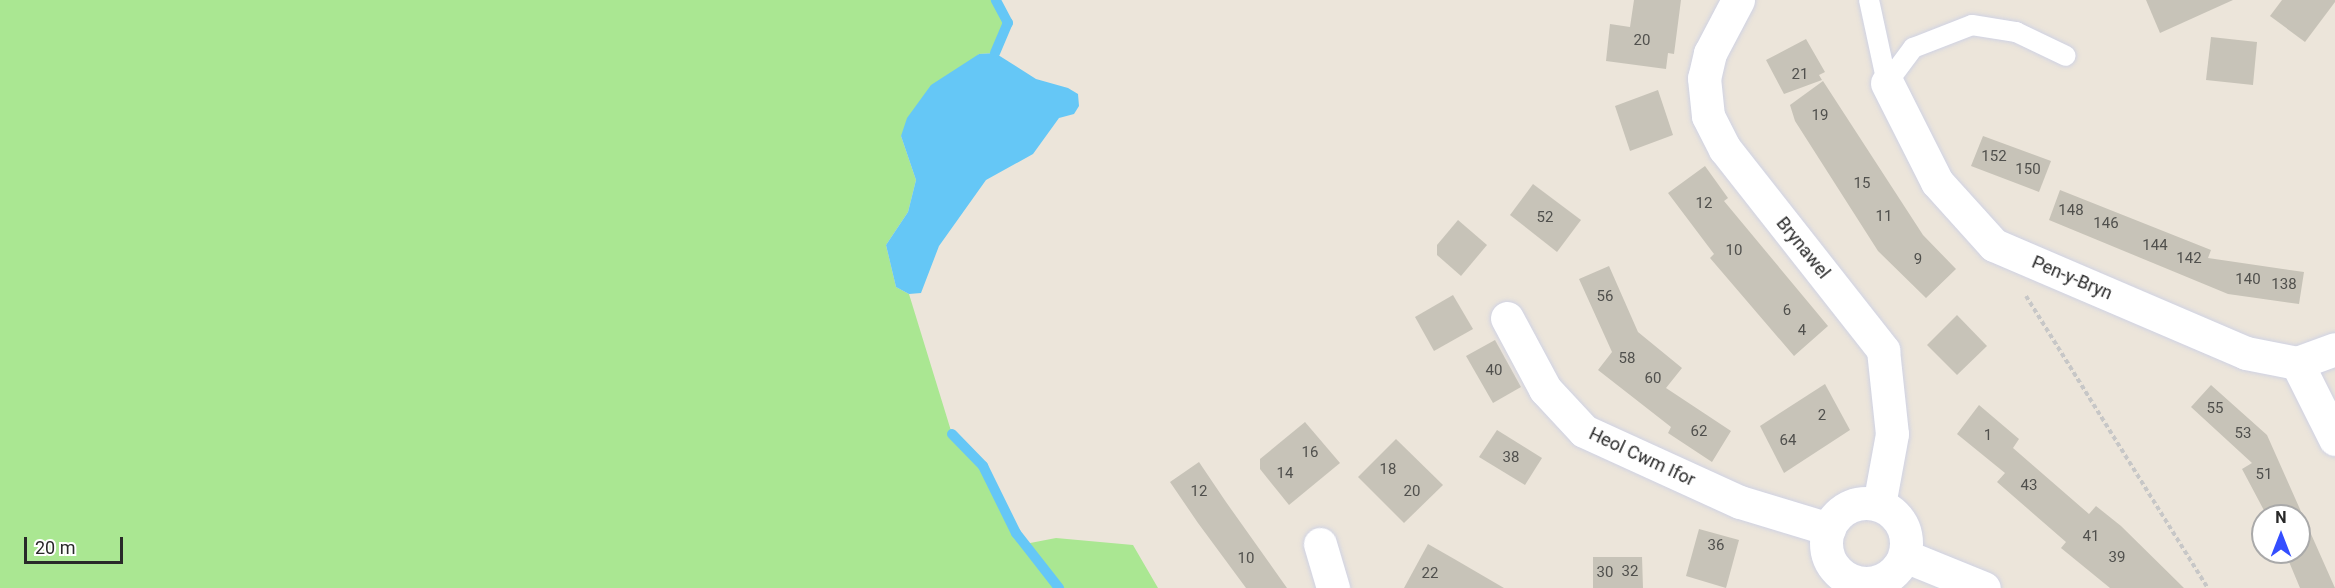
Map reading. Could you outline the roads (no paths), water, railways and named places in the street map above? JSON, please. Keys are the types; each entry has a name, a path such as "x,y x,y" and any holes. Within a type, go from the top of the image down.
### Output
{"street":[{"name":"Brynawel","path":"1738,0 1710,53 1704,78 1707,116 1725,149 1883,350 1892,434 1879,505"},
{"name":"Pen-y-Bryn","path":"1887,83 1937,182 1994,245 2246,353 2297,363"},
{"name":"Heol Cwm Ifor","path":"1507,318 1545,389 1584,431 1740,501 1829,529"},
{"path":"2335,349 2297,363 2335,439"},
{"path":"1879,505 1904,529 1905,556 1888,576 1868,585 1850,579 1824,575 1829,529 1848,506 1879,505"},
{"path":"1320,544 1333,588"},
{"path":"1905,556 1984,588"}],"lane":[{"path":"1869,0 1887,83"},
{"path":"1887,83 1912,48 1972,25 2016,32 2066,56"}],"water":[{"path":"995,53 1036,79 1068,88 1078,94 1079,106 1074,114 1059,118 1033,154 986,180 939,246 921,293 909,294 896,287 886,245 908,212 916,180 901,136 907,118 931,85 979,54"}],"waterway":[{"path":"995,53 1008,23 996,0"},
{"path":"952,434 983,466 1016,533 1059,588"}]}
